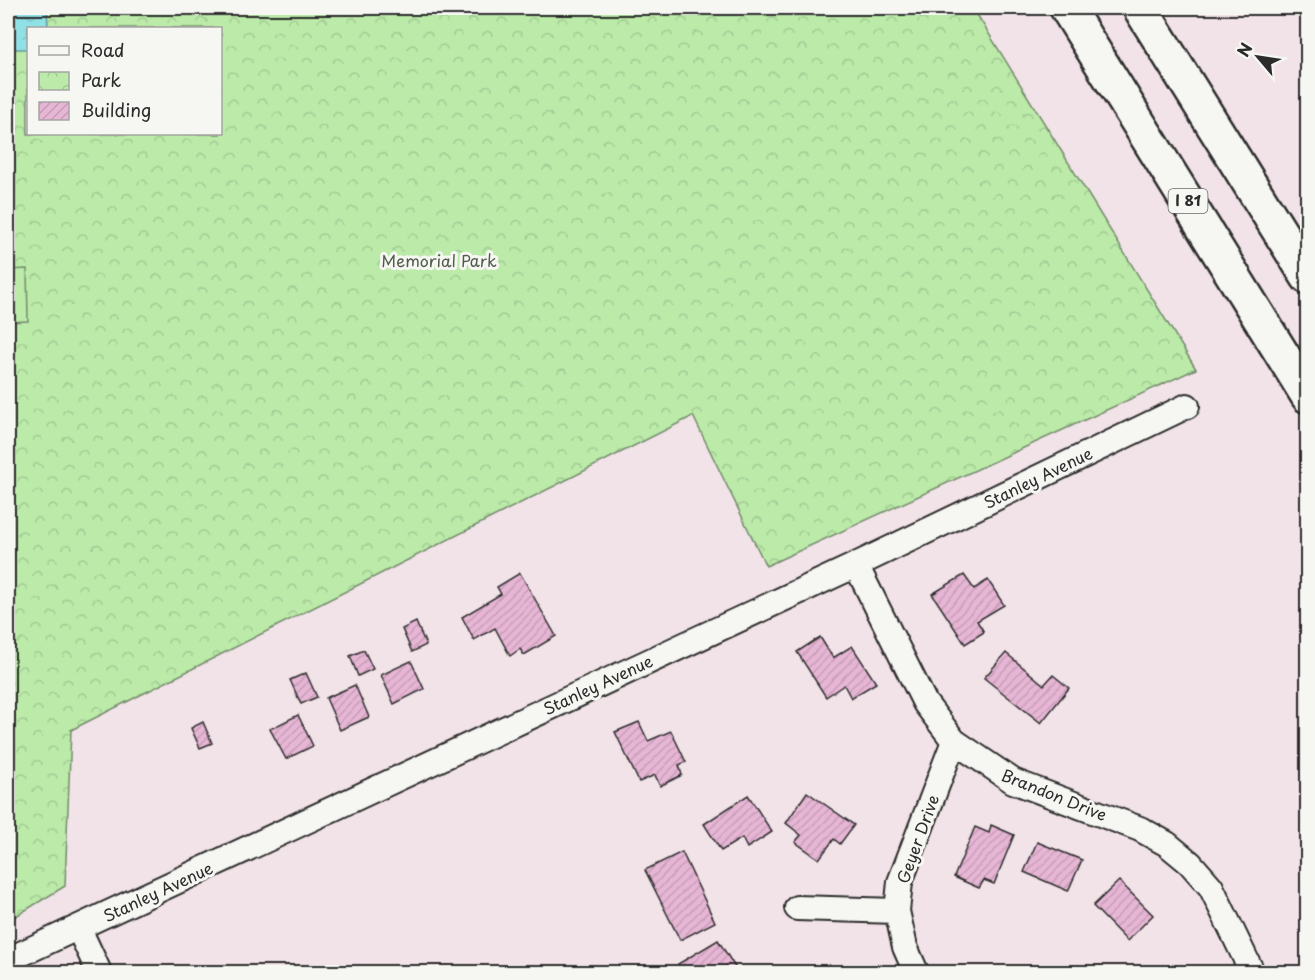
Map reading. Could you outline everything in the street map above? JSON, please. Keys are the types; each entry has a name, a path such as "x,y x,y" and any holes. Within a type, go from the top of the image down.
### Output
{"highway":[{"name":"I 81","path":"1067,8 1308,396"},
{"path":"1140,8 1308,278"}],"street":[{"name":"Stanley Avenue","path":"8,960 79,929 856,565 1187,406"},
{"name":"Brandon Drive","path":"856,565 925,703 954,741 1013,782 1140,829 1167,844 1190,863 1211,887 1252,972"},
{"name":"Geyer Drive","path":"916,972 905,946 897,911 900,882 954,741"},
{"path":"797,908 897,911"},
{"path":"79,929 99,972"}],"green space":[{"name":"Memorial Park","path":"8,8 973,8 1196,369 766,566 693,416 71,730 65,886 8,921"},
{"path":"27,269 28,321 8,322 8,270"}],"water":[{"path":"8,8 47,8 48,27 27,27 27,49 8,49"}],"building":[{"path":"520,573 556,636 524,655 520,649 510,656 495,628 474,640 462,617 501,594 497,587"},
{"path":"964,575 974,589 988,580 1004,605 977,621 984,632 965,644 932,594"},
{"path":"416,622 426,645 412,652 402,629"},
{"path":"820,637 833,658 852,646 876,683 851,698 844,685 826,697 797,652"},
{"path":"364,650 373,669 358,676 350,656"},
{"path":"1006,653 1044,685 1053,675 1069,688 1041,723 984,678"},
{"path":"411,661 424,689 394,704 381,675"},
{"path":"306,673 317,697 301,704 290,680"},
{"path":"355,685 369,717 340,730 326,698"},
{"path":"298,715 313,746 286,759 270,729"},
{"path":"203,722 212,743 200,748 191,728"},
{"path":"639,722 648,741 671,731 686,762 679,765 682,775 660,786 655,775 639,782 615,732"},
{"path":"807,792 854,825 840,844 834,839 819,859 795,842 801,835 786,823"},
{"path":"748,795 772,832 747,848 742,838 721,851 704,824"},
{"path":"991,825 1014,835 994,884 984,880 979,888 954,877 975,827 989,833"},
{"path":"1037,842 1082,860 1068,891 1024,872"},
{"path":"682,852 715,922 680,940 645,870"},
{"path":"1119,881 1153,915 1127,941 1093,906"},
{"path":"718,940 738,972 683,972 678,964"}]}
